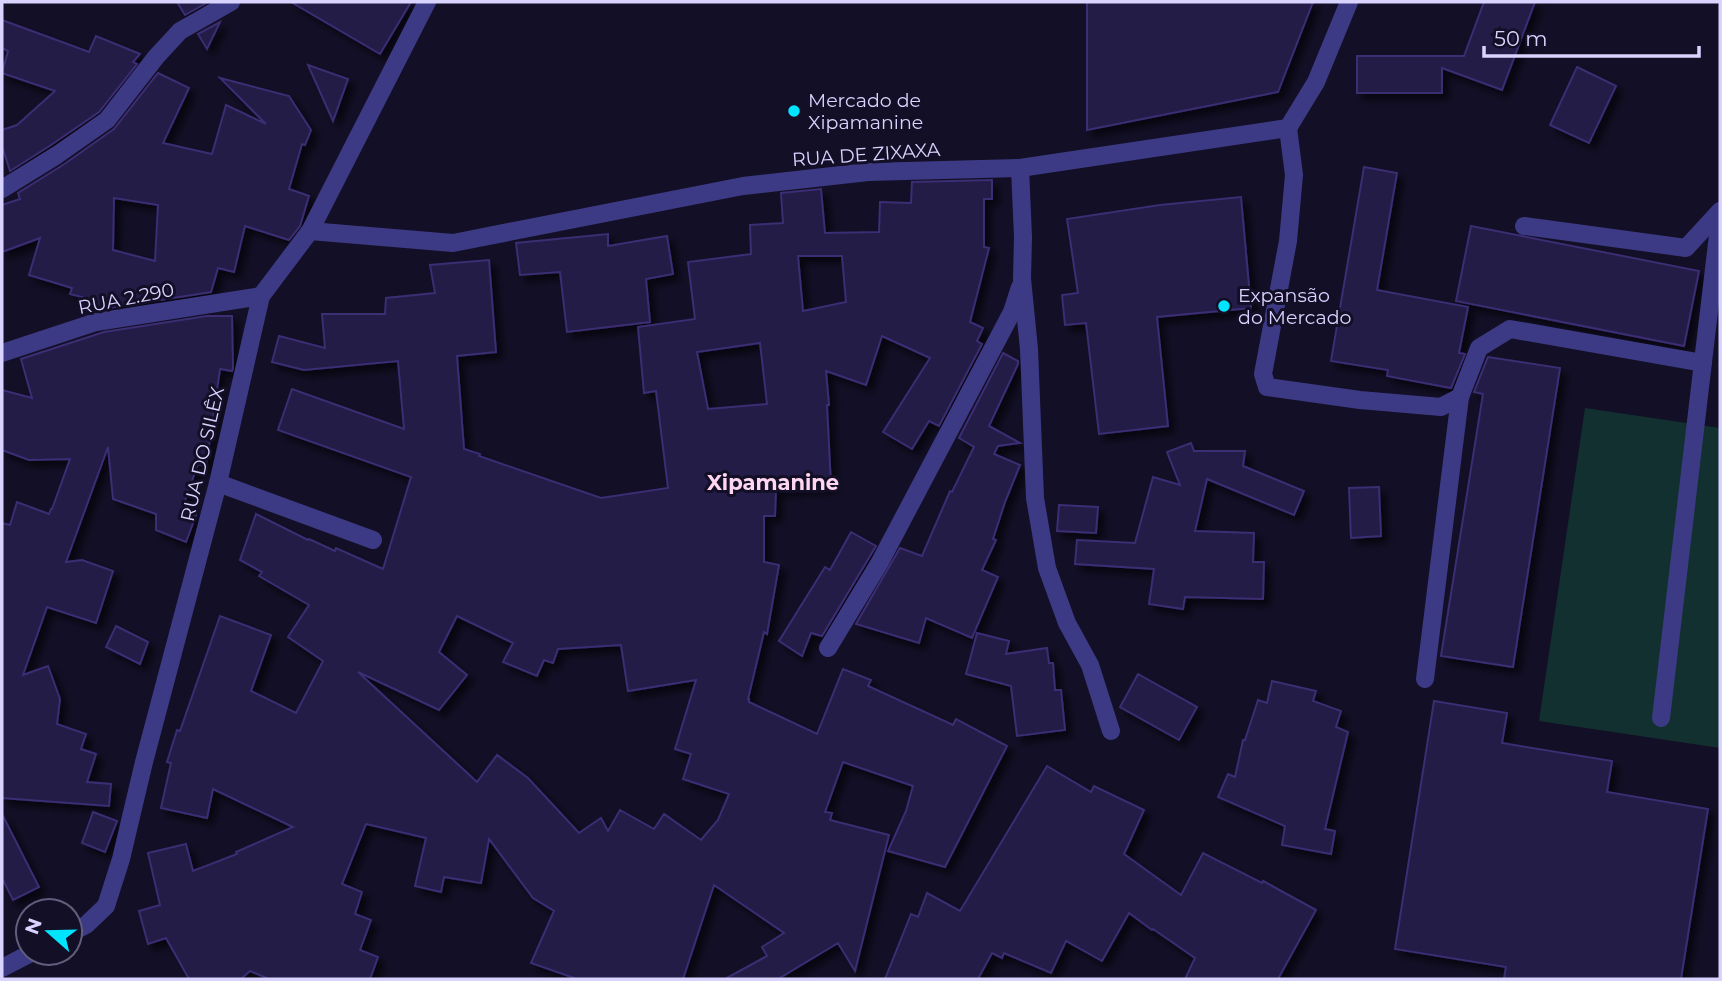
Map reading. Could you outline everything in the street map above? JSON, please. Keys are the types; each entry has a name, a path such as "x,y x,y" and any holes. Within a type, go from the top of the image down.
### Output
{"street":[{"path":"2,189 107,120 180,31 231,2"},
{"name":"RUA DO SILÊX","path":"84,926 106,906 121,859 218,483 261,296 310,231 427,2"},
{"path":"1349,2 1316,82 1288,128 1294,175 1288,241 1262,374 1267,387 1360,400 1441,407 1460,397"},
{"name":"RUA DE ZIXAXA","path":"310,231 453,243 743,186 868,172 1020,167 1288,128"},
{"path":"1020,167 1022,279 1029,349 1035,498 1047,568 1067,623 1090,665 1111,732"},
{"path":"1524,226 1686,248 1720,211"},
{"path":"1661,718 1720,218"},
{"path":"828,648 880,562 1012,312 1022,279"},
{"name":"RUA 2.290","path":"2,353 96,322 261,296"},
{"path":"1425,679 1460,397 1479,348 1510,329 1703,363"},
{"path":"218,483 373,540"}],"green space":[{"path":"1585,408 1720,428 1720,748 1539,721"}],"building":[{"path":"177,2 208,2 185,15"},
{"path":"291,2 411,2 380,54"},
{"path":"1087,2 1313,2 1278,92 1087,130"},
{"path":"1484,2 1535,2 1502,90 1442,68 1442,93 1357,93 1357,56 1464,56"},
{"path":"2,20 89,52 96,36 140,54 133,62 137,64 99,112 10,171 2,146 2,130 17,125 55,91 2,73 8,51 2,48"},
{"path":"220,22 207,49 198,34"},
{"path":"308,65 348,79 333,121"},
{"path":"1577,67 1616,86 1589,143 1550,125"},
{"path":"158,73 189,88 163,143 212,154 226,105 266,124 220,78 289,96 311,130 305,145 302,144 289,189 309,196 300,226 289,240 245,226 234,272 218,268 211,292 97,310 94,300 70,294 72,288 29,275 40,238 2,252 2,205 20,199 18,193 114,129","holes":["114,198 158,205 155,261 113,250"]},
{"path":"1364,167 1397,173 1377,290 1468,307 1459,353 1465,354 1451,388 1387,376 1388,370 1331,361"},
{"path":"992,180 992,199 984,199 984,247 989,248 970,322 983,328 977,341 982,344 939,426 929,421 912,449 883,432 930,358 882,336 866,385 826,371 831,486 776,490 775,516 764,516 764,562 779,565 767,634 764,632 748,699 749,702 817,734 843,669 871,680 868,686 953,725 956,719 1007,746 945,867 888,851 906,811 913,786 843,762 825,812 832,813 830,820 889,835 855,971 838,943 778,979 725,979 767,956 762,947 784,933 714,885 683,979 577,979 531,963 554,911 533,898 489,839 481,883 444,877 441,892 415,886 426,838 366,824 342,884 362,892 355,914 371,920 360,950 378,957 370,979 269,979 250,971 241,979 189,979 166,938 148,944 139,911 160,905 148,853 186,844 193,871 237,854 236,852 293,827 213,789 207,818 161,808 171,763 167,762 220,616 271,635 251,691 296,713 323,661 288,637 309,605 259,576 262,572 240,560 256,514 308,540 335,551 336,548 383,569 411,477 278,430 292,389 404,429 398,361 304,370 272,362 279,336 325,348 322,314 385,314 386,298 435,293 430,265 489,260 496,352 457,356 464,449 601,498 668,488 656,391 644,393 638,327 695,319 688,262 751,254 750,225 783,223 781,193 821,189 825,233 879,232 880,202 911,203 912,182","holes":["798,256 842,256 846,302 803,311","760,343 767,404 708,409 697,352","457,616 513,643 503,662 537,676 544,660 553,663 558,649 621,645 628,691 696,680 675,749 691,754 683,779 729,794 718,820 701,840 664,814 654,829 620,810 608,831 601,818 579,833 528,778 497,755 477,782 358,672 439,710 467,675 439,652"]},
{"path":"1241,197 1251,308 1157,317 1168,426 1099,434 1086,323 1065,325 1062,295 1078,293 1067,219 1160,205"},
{"path":"1471,226 1699,271 1684,346 1456,301"},
{"path":"608,234 608,246 667,236 673,274 646,279 650,322 567,332 560,272 520,275 516,243"},
{"path":"207,316 232,316 233,368 232,371 220,369 206,467 198,464 182,509 196,515 186,542 156,530 156,514 113,499 108,447 66,562 82,560 113,571 96,623 47,607 23,675 48,666 60,699 57,724 86,734 81,749 96,754 87,782 111,784 109,806 2,798 2,523 10,525 17,502 49,514 70,459 29,460 2,450 2,390 32,398 21,359 104,332"},
{"path":"1003,353 1018,361 1018,364 989,426 1020,443 998,446 994,454 1020,465 993,539 996,540 982,570 998,577 972,638 926,618 919,643 856,624 900,548 922,556 950,491 952,492 974,447 959,438"},
{"path":"1488,357 1560,368 1513,667 1441,656 1483,394 1474,392"},
{"path":"1191,443 1194,451 1245,451 1243,466 1304,491 1294,515 1207,479 1195,531 1254,533 1253,562 1264,562 1263,599 1185,597 1183,609 1149,604 1154,569 1075,564 1077,540 1135,543 1153,477 1180,485 1167,452"},
{"path":"1379,487 1381,536 1351,538 1349,488"},
{"path":"1059,505 1098,507 1096,533 1057,531"},
{"path":"851,532 876,546 822,636 811,633 802,656 779,641 825,567 830,570"},
{"path":"116,626 148,642 140,664 106,647"},
{"path":"977,633 1009,641 1006,654 1047,648 1049,663 1053,663 1055,690 1061,690 1065,730 1017,736 1011,686 966,674"},
{"path":"1138,674 1197,707 1179,740 1120,707"},
{"path":"1272,681 1316,691 1313,701 1341,711 1336,727 1348,732 1325,829 1335,831 1331,854 1282,845 1285,826 1218,797 1228,774 1235,777 1243,740 1258,700 1267,703"},
{"path":"1434,701 1507,713 1502,743 1612,761 1607,792 1708,809 1681,979 1504,979 1506,967 1395,949"},
{"path":"1047,766 1091,792 1094,786 1144,810 1124,854 1181,895 1203,853 1316,910 1278,979 1185,979 1195,958 1129,913 1102,961 1066,941 1051,973 1004,953 1002,958 992,953 978,979 885,979 911,914 918,917 927,893 960,911"},
{"path":"93,812 117,821 105,852 82,843"},
{"path":"2,814 39,887 14,897 13,900 2,878"}],"place":[{"name":"Mercado de Xipamanine","path":"794,111"},
{"name":"Expansão do Mercado","path":"1224,306"}],"district":[{"name":"Xipamanine","path":"773,483"}]}
